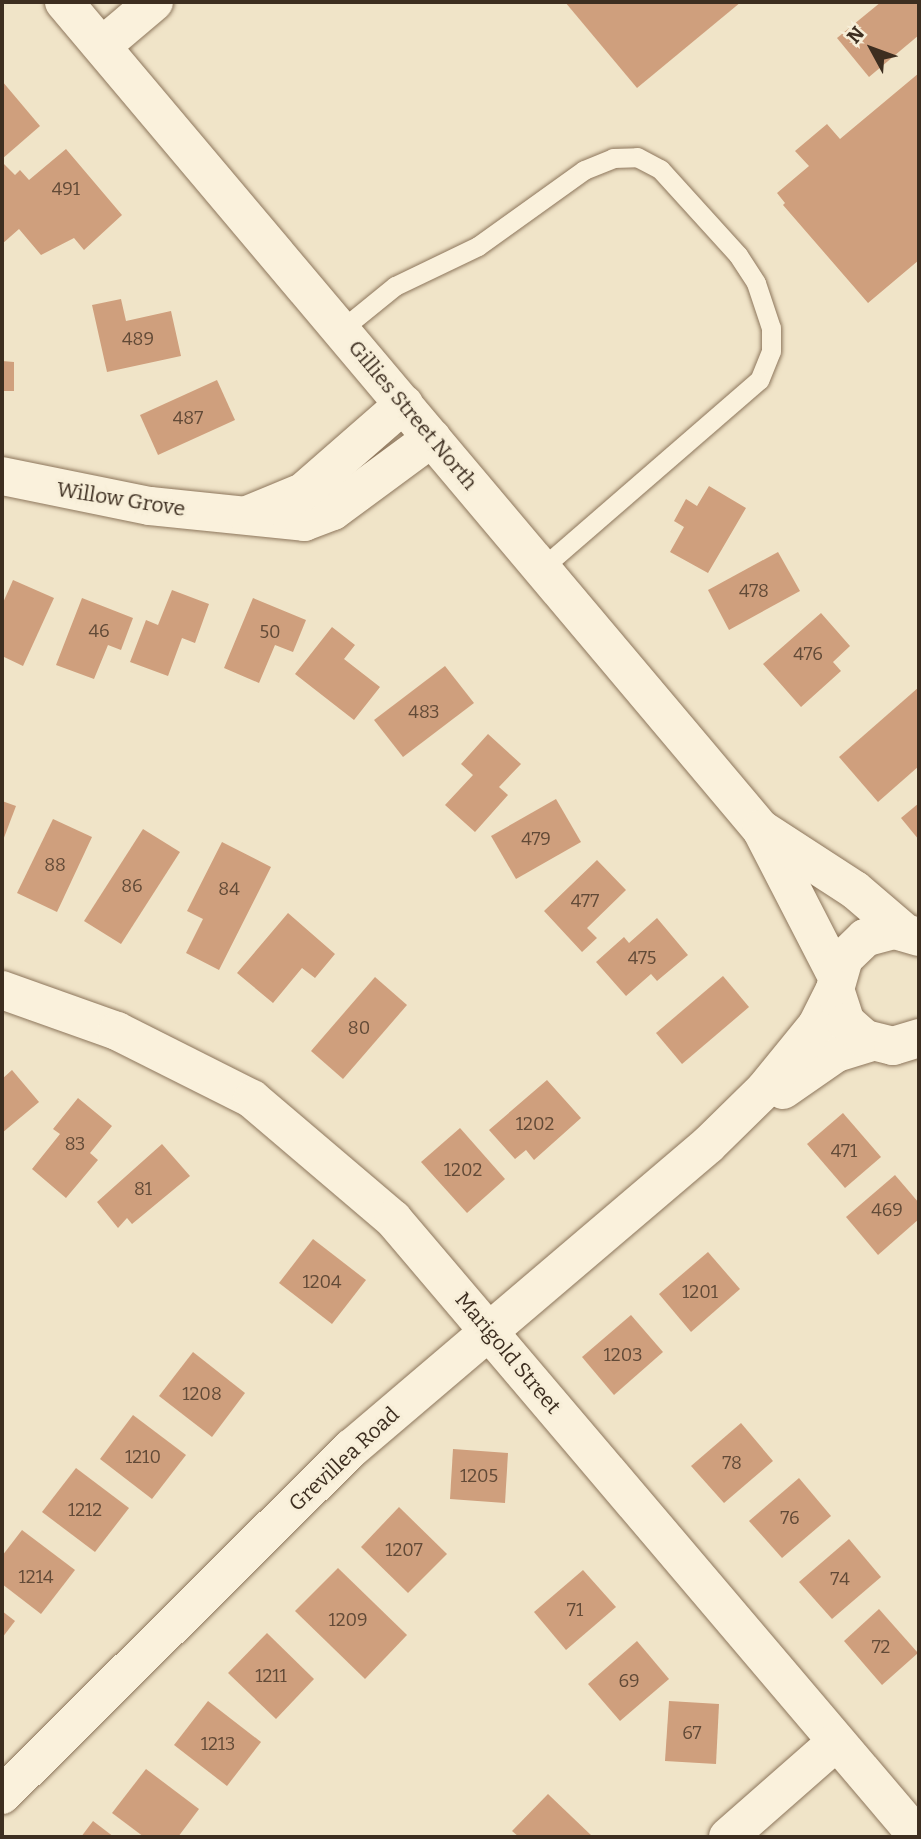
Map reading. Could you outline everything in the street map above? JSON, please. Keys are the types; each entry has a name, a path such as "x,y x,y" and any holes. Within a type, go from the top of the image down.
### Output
{"street":[{"name":"Gillies Street North","path":"64,2 342,328 761,830 836,983 846,1022 892,1042 919,1071"},
{"path":"102,46 154,2"},
{"name":"Willow Grove","path":"241,516 263,511 303,492 404,404"},
{"name":"Willow Grove","path":"2,476 150,506 297,523 322,517 432,438"},
{"name":"Gillies Street North","path":"761,830 855,890 914,933"},
{"name":"Gillies Street North","path":"836,983 844,958 865,937 914,933"},
{"name":"Grevillea Road","path":"2,1795 352,1448 708,1144 792,1058 817,1025 836,983"},
{"name":"Marigold Street","path":"2,990 106,1026 252,1099 393,1219 918,1837"},
{"name":"Grevillea Road","path":"708,1144 828,1058 892,1042"},
{"path":"728,1837 836,1742"}],"lane":[{"path":"342,328 395,286 455,260 584,170 620,157 643,159 668,176 737,255 756,283 771,328 768,362 759,380 542,568"}],"building":[{"path":"565,2 741,2 637,88"},
{"path":"881,2 919,2 919,35 869,77 837,38"},
{"path":"919,73 919,260 868,303 783,205 785,203 777,193 809,166 795,151 827,124 840,139"},
{"path":"2,81 40,126 2,159"},
{"path":"66,149 122,215 84,250 74,238 41,255 19,229 2,244 2,162 15,175 20,170 29,180"},
{"path":"121,299 126,321 171,311 181,356 107,372 92,305"},
{"path":"2,361 14,362 14,391 2,391"},
{"path":"217,380 235,420 158,455 140,415"},
{"path":"709,486 746,508 708,573 670,552 684,527 674,521 686,499 697,506"},
{"path":"778,552 800,591 729,630 708,590"},
{"path":"13,580 54,598 23,666 2,656 2,605"},
{"path":"172,590 209,604 195,643 182,638 168,676 130,662 146,620 158,625"},
{"path":"82,598 133,618 121,650 108,645 94,679 56,665"},
{"path":"253,598 306,620 293,652 275,645 259,683 224,668"},
{"path":"821,613 850,646 833,662 841,671 801,707 763,664"},
{"path":"332,627 355,645 344,659 380,687 354,720 295,674"},
{"path":"445,666 474,703 403,757 374,720"},
{"path":"919,687 919,766 878,802 839,757"},
{"path":"488,734 521,764 499,787 508,795 475,832 445,805 473,775 461,764"},
{"path":"556,799 581,842 516,879 491,836"},
{"path":"2,801 16,806 2,843"},
{"path":"919,803 919,840 901,818"},
{"path":"53,819 92,837 57,912 17,893"},
{"path":"143,829 180,852 121,944 84,921"},
{"path":"222,842 271,867 219,970 186,953 203,919 187,911"},
{"path":"597,860 626,890 587,928 597,938 582,952 544,911"},
{"path":"288,913 335,954 315,978 302,968 273,1003 237,973"},
{"path":"657,918 688,955 657,981 651,974 626,996 596,962 624,937 629,943"},
{"path":"723,976 749,1007 682,1064 656,1033"},
{"path":"375,977 407,1005 343,1079 311,1051"},
{"path":"12,1070 39,1102 2,1133 2,1079"},
{"path":"547,1080 581,1118 534,1160 526,1150 515,1159 489,1130"},
{"path":"78,1098 112,1126 90,1153 98,1160 66,1198 32,1169 60,1134 53,1129"},
{"path":"843,1113 881,1157 845,1188 807,1144"},
{"path":"460,1128 505,1179 467,1213 421,1162"},
{"path":"162,1144 190,1176 132,1224 127,1218 118,1228 97,1202"},
{"path":"895,1175 919,1203 919,1219 878,1255 846,1217"},
{"path":"313,1239 366,1280 332,1324 279,1283"},
{"path":"708,1252 740,1289 691,1332 659,1294"},
{"path":"631,1315 663,1352 614,1395 582,1357"},
{"path":"193,1352 245,1393 212,1437 159,1396"},
{"path":"133,1415 186,1455 152,1499 100,1459"},
{"path":"741,1423 773,1461 724,1503 691,1466"},
{"path":"453,1449 508,1453 505,1503 450,1499"},
{"path":"76,1468 129,1508 95,1552 42,1512"},
{"path":"799,1478 831,1516 782,1558 749,1521"},
{"path":"399,1507 447,1554 408,1593 361,1547"},
{"path":"22,1530 75,1570 41,1614 2,1584 2,1556"},
{"path":"849,1539 881,1577 832,1619 799,1582"},
{"path":"338,1568 407,1635 365,1679 295,1611"},
{"path":"583,1570 616,1607 566,1650 534,1612"},
{"path":"879,1609 918,1653 882,1685 844,1641"},
{"path":"2,1611 15,1621 2,1638"},
{"path":"267,1633 314,1679 276,1719 228,1673"},
{"path":"637,1641 669,1679 620,1721 588,1684"},
{"path":"208,1701 261,1742 227,1786 174,1745"},
{"path":"669,1701 719,1704 716,1764 665,1761"},
{"path":"146,1769 199,1809 178,1837 144,1837 112,1813"},
{"path":"548,1794 593,1837 519,1837 512,1831"},
{"path":"93,1821 114,1837 81,1837"}]}
